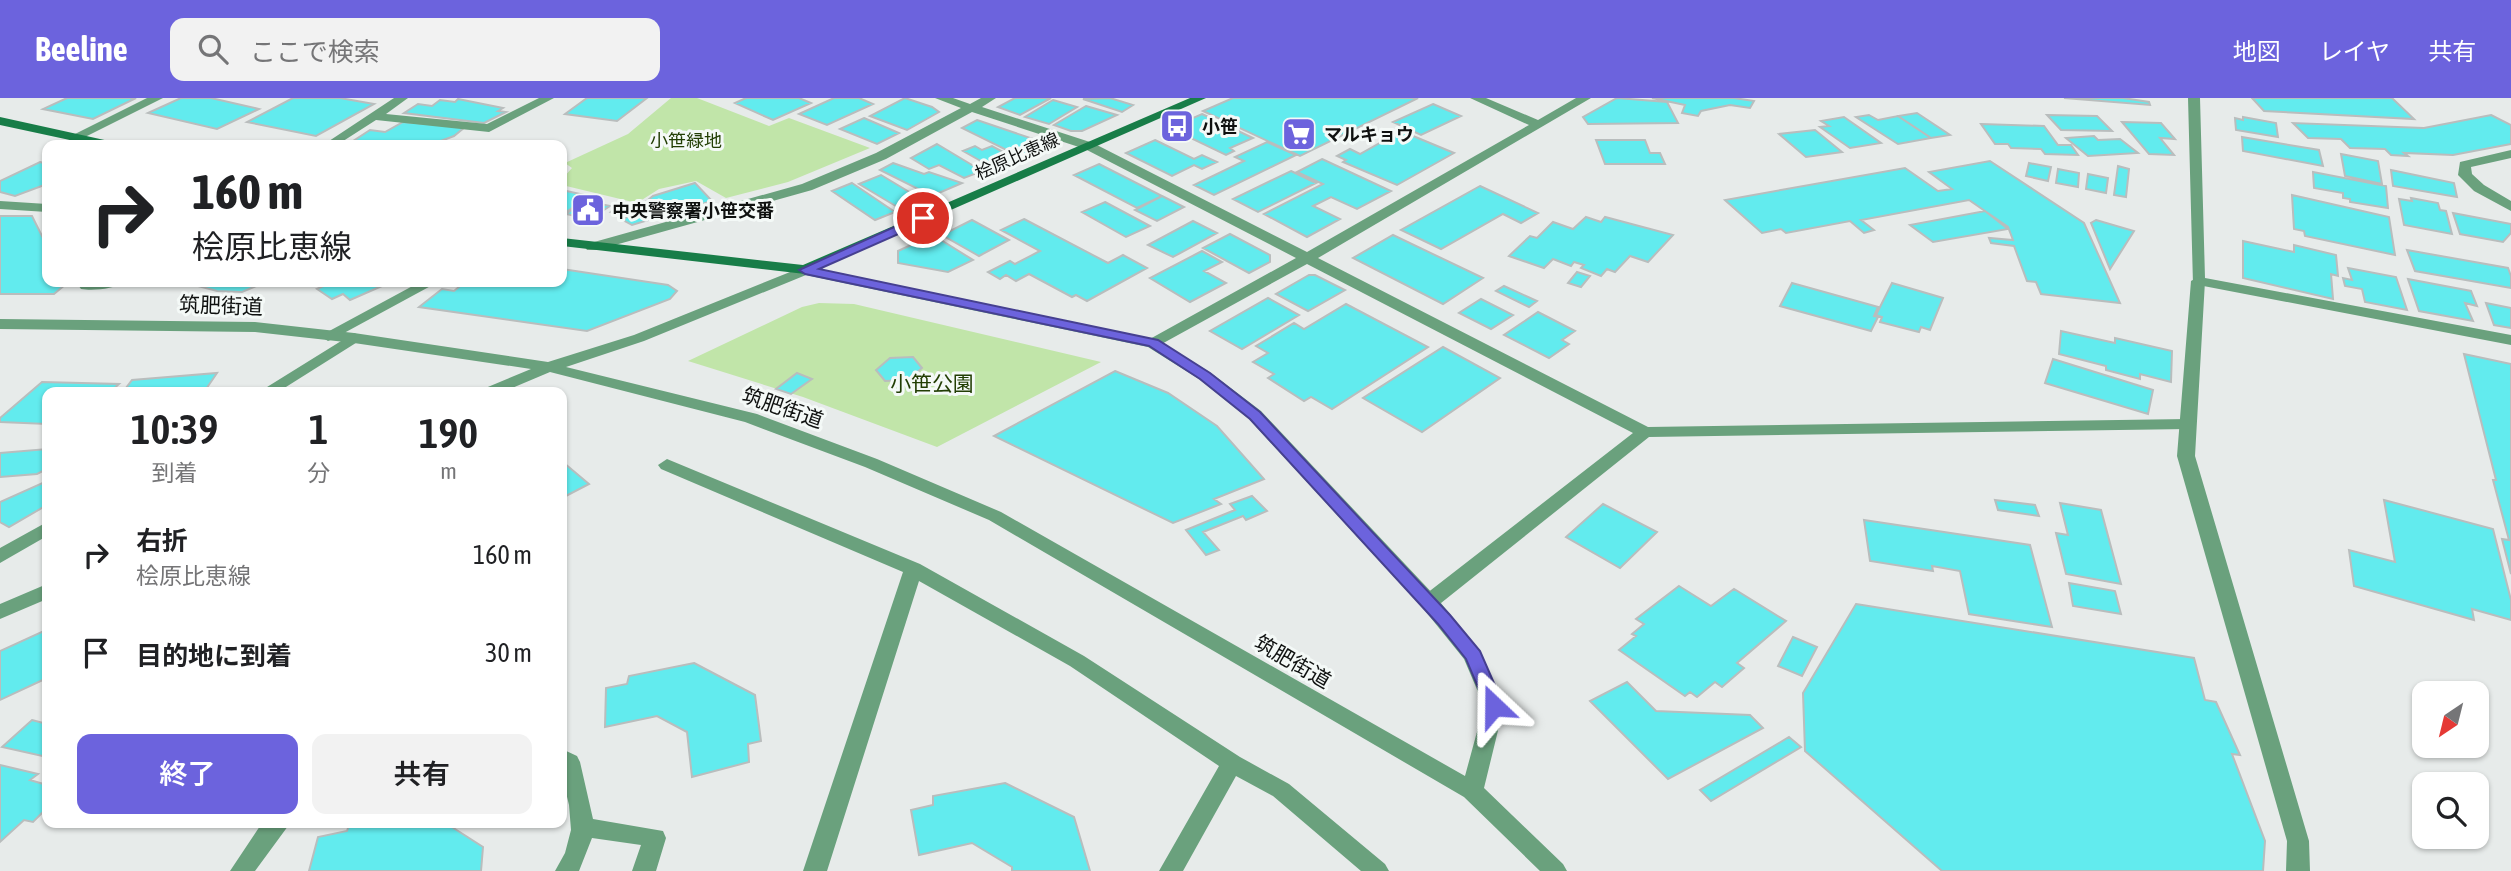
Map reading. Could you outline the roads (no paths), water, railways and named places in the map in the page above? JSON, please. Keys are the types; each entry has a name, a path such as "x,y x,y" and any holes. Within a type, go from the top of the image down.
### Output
{"main road":[{"name":"桧原比恵線","path":"567,243 805,270 1200,98"},
{"path":"0,121 83,140"}],"street":[{"path":"73,138 157,98"},
{"path":"337,140 401,98"},
{"path":"375,116 489,128 548,98"},
{"path":"941,98 1089,146 1645,432 2188,425"},
{"path":"592,247 807,187 881,156 990,98"},
{"path":"1476,98 1538,124"},
{"path":"1153,343 1585,98"},
{"path":"2194,98 2198,281 2186,456 2298,841 2298,871"},
{"path":"2511,153 2465,165 2465,175 2479,188 2511,207"},
{"path":"0,205 42,208"},
{"path":"501,387 549,367 639,338 805,270 1153,343 1205,376 1255,415 1429,602 1474,656 1494,706 1472,791"},
{"path":"2198,281 2511,340"},
{"path":"328,335 421,287"},
{"name":"筑肥街道","path":"0,324 255,327 354,338 549,367 751,418 871,463 995,516 1472,791 1555,871"},
{"path":"275,387 354,338"},
{"path":"1429,602 1645,432"},
{"path":"667,465 913,569 1077,661 1232,763 1281,790 1377,871"},
{"path":"0,557 42,531"},
{"path":"815,871 913,569"},
{"path":"0,612 42,593"},
{"path":"567,761 585,827 577,855 567,871"},
{"path":"1171,871 1232,763"},
{"path":"585,827 655,838 644,871"},
{"path":"242,871 272,828"}],"place":[{"name":"小笹","path":"1177,126"},
{"name":"マルキョウ","path":"1299,134"},
{"name":"中央警察署小笹交番","path":"588,210"}],"park label":[{"name":"小笹緑地","path":"686,140"},
{"name":"小笹公園","path":"932,383"}]}
